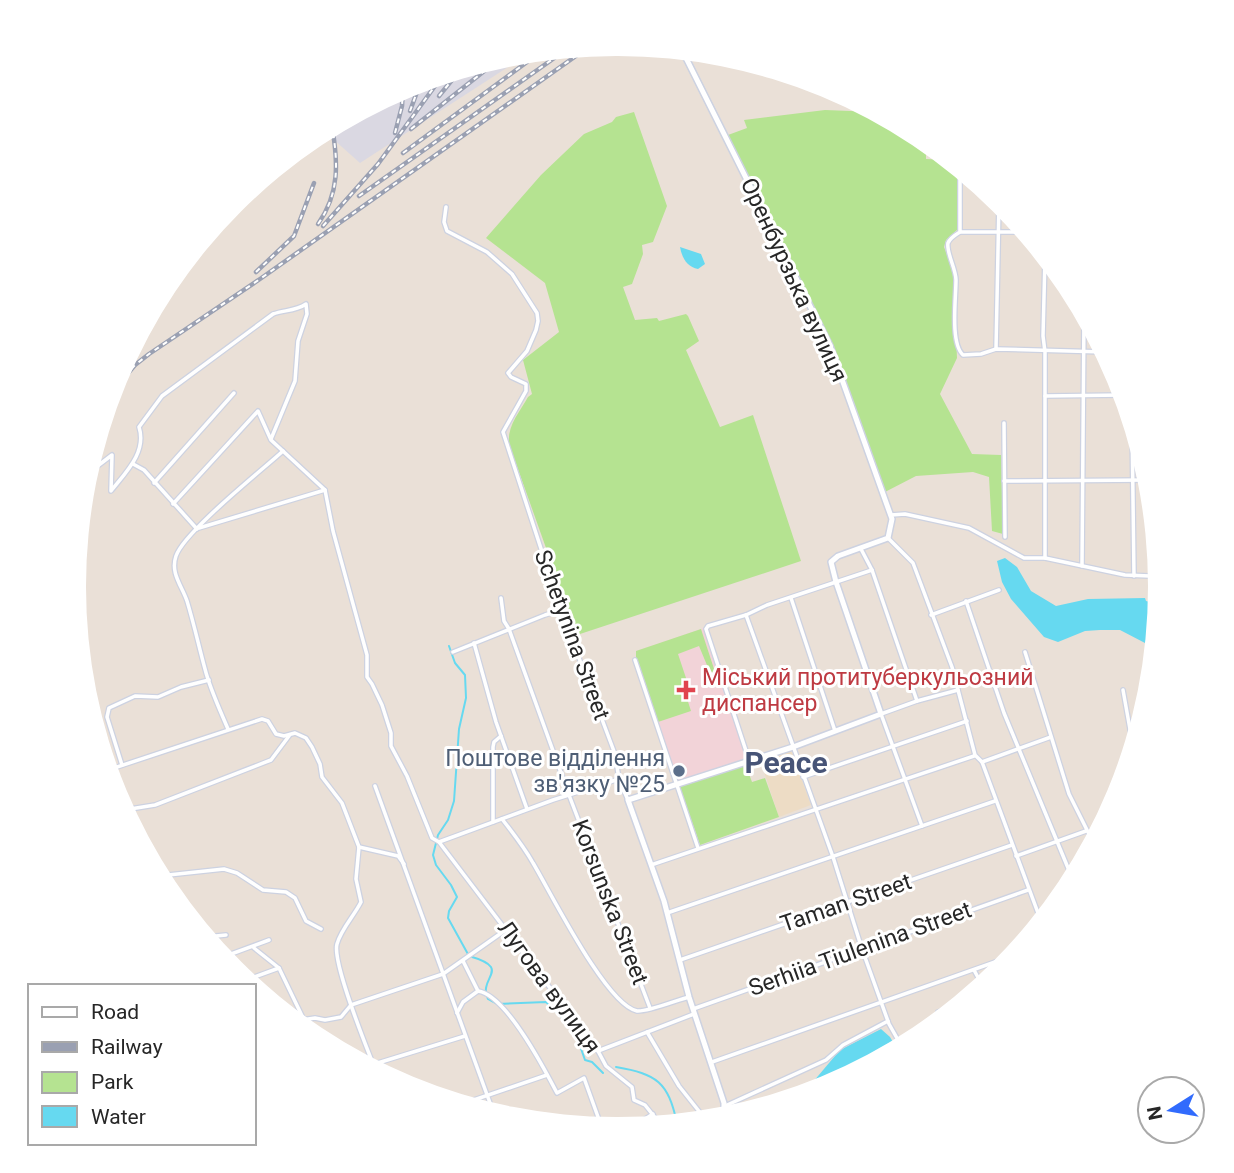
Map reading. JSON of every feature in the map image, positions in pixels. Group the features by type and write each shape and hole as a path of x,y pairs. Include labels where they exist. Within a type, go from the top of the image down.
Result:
{"street":[{"name":"Оренбурзька вулиця","path":"688,61 830,346 891,515"},
{"path":"960,182 960,232"},
{"name":"Schetynina Street","path":"446,207 444,222 447,231 487,252 512,274 537,313 538,321 527,351 508,373 526,384 526,391 503,432 561,610 615,754 619,779 652,865 693,1012 724,1106"},
{"path":"996,349 1000,219"},
{"path":"1011,232 960,232 950,239 947,247 956,274 957,346 963,355 981,354 996,349 1093,352"},
{"path":"1045,273 1045,558"},
{"path":"102,462 112,455 111,491 133,464 143,440 139,427 162,396 272,314 298,309 306,304 307,314 298,341 295,381 271,440"},
{"path":"1082,566 1084,336"},
{"path":"154,483 234,393"},
{"path":"1045,396 1112,396"},
{"path":"173,504 258,411 271,440 325,489 333,531 367,655 367,677 382,705 391,733 391,746 407,776 432,838 439,842 569,794 619,779"},
{"path":"1004,423 1004,537"},
{"path":"228,730 209,680 182,588 177,582 176,554 197,529 284,451"},
{"path":"1132,462 1134,576"},
{"path":"133,464 144,470 197,529"},
{"path":"1004,481 1136,481"},
{"path":"197,529 325,489"},
{"path":"888,538 892,524 891,515 905,514 969,528 1024,558 1045,558 1114,574 1147,576"},
{"path":"888,538 833,559 831,566 892,747 922,826"},
{"path":"888,538 911,559 952,667 975,755 982,762 1037,911"},
{"path":"861,549 872,570 917,701"},
{"path":"749,760 706,629 710,624 747,615 872,570"},
{"path":"931,615 999,590"},
{"name":"Korsunska Street","path":"501,598 504,621 650,1008"},
{"path":"791,598 835,731"},
{"path":"966,601 1004,713 1067,867"},
{"path":"453,652 561,610"},
{"path":"747,615 833,857 862,949 888,1021 897,1037"},
{"path":"474,643 501,736 527,809"},
{"path":"1016,856 1086,831 1069,794 1025,652"},
{"path":"635,660 698,848"},
{"path":"122,765 107,717 110,708 135,696 158,697 181,687 209,680"},
{"path":"628,800 793,747 917,701 958,690"},
{"path":"1123,690 1129,724"},
{"path":"118,766 262,719 268,721 276,734 284,736 295,733 306,738 320,764 322,777 342,803 359,847 356,879 361,901 336,949 366,1054"},
{"path":"803,777 967,722"},
{"path":"135,808 155,805 271,760 290,734"},
{"path":"494,822 492,747 501,736"},
{"path":"982,762 1051,737"},
{"path":"652,865 975,755"},
{"path":"375,786 489,1101"},
{"path":"667,913 995,801"},
{"path":"502,819 531,860 563,920 599,975 632,1008 641,1011 689,997"},
{"name":"Лугова вулиця","path":"439,842 507,929 607,1066 632,1087 634,1100 645,1105 653,1114"},
{"name":"Taman Street","path":"680,960 1012,845"},
{"path":"359,847 398,856 404,864"},
{"path":"172,875 224,869 237,873 263,890 286,892 295,898 306,921 321,929"},
{"name":"Serhiia Tiulenina Street","path":"598,1051 693,1012 1028,890"},
{"path":"311,1019 341,1017 351,1005 443,974 507,929"},
{"path":"218,936 226,935"},
{"path":"234,953 269,940"},
{"path":"254,947 279,968 300,1011"},
{"path":"463,961 482,991 503,1007 557,1093 584,1078 598,1116"},
{"path":"710,1062 990,964"},
{"path":"257,976 279,968"},
{"path":"974,970 977,976"},
{"path":"457,1013 463,1002 482,991"},
{"path":"738,1103 826,1060 843,1045 888,1021"},
{"path":"647,1032 665,1065 698,1110"},
{"path":"381,1062 466,1036"},
{"path":"479,1099 547,1074"}],"shaded area":[{"path":"507,68 360,163 333,139 414,96 446,84"},
{"name":"Міський протитуберкульозний диспансер","path":"704,628 746,758 677,782 636,651"},
{"path":"791,750 811,805 779,817 760,760"}],"green space":[{"path":"825,110 852,111 912,145 926,156 926,159 931,159 958,181 958,229 946,240 944,247 953,270 957,358 940,394 972,454 1001,455 1003,534 992,531 989,477 973,472 916,476 885,492 832,345 728,135 747,128 744,120"},
{"path":"634,112 667,206 653,242 642,245 643,254 632,284 623,287 635,320 657,318 659,321 686,314 688,316 699,341 686,350 720,427 753,415 801,561 577,635 509,444 514,420 532,394 523,360 559,332 545,283 486,238 541,175 584,134 612,122 616,117"},
{"path":"701,629 716,675 709,670 699,646 678,654 687,681 682,683 691,711 658,722 636,651"},
{"path":"745,763 752,782 765,778 779,817 700,845 679,785"}],"water":[{"path":"680,247 701,254 705,264 698,269 688,264"},
{"path":"1005,558 1017,567 1031,591 1056,606 1088,599 1145,598 1147,601 1144,643 1120,630 1085,631 1058,642 1044,637 1011,599 1002,582 997,561"},
{"path":"881,1029 892,1040 816,1079 840,1050"}],"waterway":[{"path":"449,646 455,663 465,675 466,698 459,729 454,801 448,820 438,835 433,855 436,865 457,897 448,918 469,956 489,965 492,970 486,991 488,999 497,1004 546,1002 569,1024 585,1060 592,1062 603,1073"},
{"path":"616,1067 642,1073 658,1082 665,1089 674,1113"}],"railway":[{"path":"135,365 573,58"},
{"path":"359,196 550,61"},
{"path":"403,153 523,65"},
{"path":"411,129 481,74"},
{"path":"439,96 450,83"},
{"path":"323,226 378,164 433,89"},
{"path":"410,111 416,95"},
{"path":"395,133 402,102"},
{"path":"318,224 334,189 336,165 333,138"},
{"path":"256,272 294,236 314,183"}],"place":[{"name":"Міський протитуберкульозний диспансер","path":"686,690"},
{"name":"Поштове відділення зв'язку №25","path":"679,771"}],"district":[{"name":"Peace","path":"786,762"}]}
